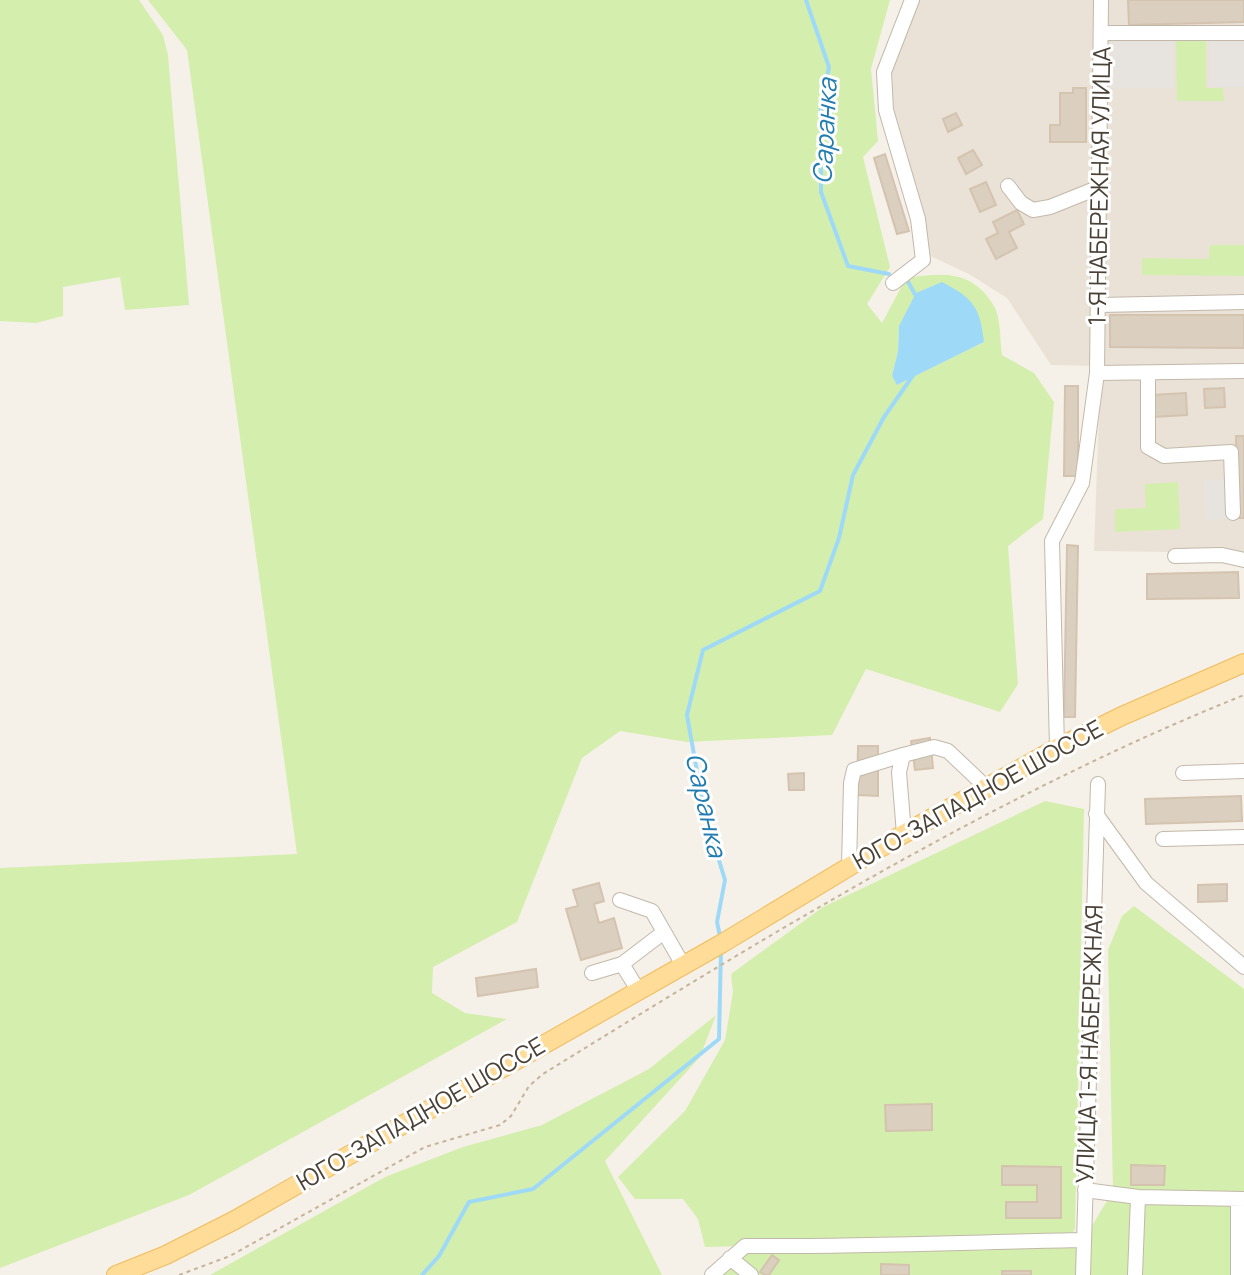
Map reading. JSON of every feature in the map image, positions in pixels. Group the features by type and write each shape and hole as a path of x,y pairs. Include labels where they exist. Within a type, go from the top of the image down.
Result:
{"main road":[{"name":"ЮГО-ЗАПАДНОЕ ШОССЕ","path":"116,1275 166,1255 235,1220 721,944 904,834 1057,748 1136,709 1244,663"}],"street":[{"path":"893,283 923,260 918,219 886,110 884,72 912,0"},
{"name":"1-Я НАБЕРЕЖНАЯ УЛИЦА","path":"1057,748 1052,541 1082,483 1097,373 1101,0"},
{"path":"1101,33 1244,33"},
{"path":"1008,186 1021,203 1033,210 1050,207 1100,187"},
{"path":"1099,305 1244,302"},
{"path":"1097,373 1244,371"},
{"path":"1148,374 1148,447 1164,456 1231,452 1233,513"},
{"path":"1175,556 1222,555 1244,560"},
{"path":"849,867 854,770 934,747 948,751 987,788"},
{"path":"903,755 899,772 904,834"},
{"path":"1183,773 1244,771"},
{"name":"УЛИЦА 1-Я НАБЕРЕЖНАЯ","path":"1083,1275 1098,784"},
{"path":"1096,814 1146,883 1244,967"},
{"path":"1163,839 1244,837"},
{"path":"620,900 652,911 683,965"},
{"path":"592,973 622,964 664,932"},
{"path":"622,964 638,990"},
{"path":"1085,1190 1138,1197 1241,1199 1238,1275"},
{"path":"1135,1275 1138,1197"},
{"path":"712,1275 745,1246 859,1247 902,1243 1084,1240"},
{"path":"730,1258 751,1275"}],"path":[{"path":"179,1275 230,1256 425,1147 500,1125 511,1116 529,1086 543,1074 830,900 1055,780 1166,726 1244,695"}],"shaded area":[{"path":"917,0 1094,0 1096,366 1051,365 1007,298 969,274 928,255 926,222 892,104 892,69"},
{"path":"1104,0 1244,0 1244,553 1094,551 1101,357"},
{"path":"1209,38 1244,38 1244,87 1209,87"},
{"path":"1111,39 1173,39 1174,88 1111,89"},
{"path":"1228,479 1229,519 1206,520 1204,480"}],"green space":[{"path":"0,0 139,0 163,35 168,55 189,305 125,310 120,277 63,287 63,316 36,323 0,321"},
{"path":"148,0 890,0 871,69 878,141 863,157 890,267 867,304 882,323 906,278 955,276 976,285 996,311 1002,355 1034,373 1054,402 1043,519 1008,546 1018,684 1000,712 866,669 832,735 687,742 620,731 582,758 517,922 433,967 432,993 465,1013 507,1019 189,1195 0,1268 0,868 297,854 187,50","holes":["899,326 984,342 897,385 892,376 898,351"]},
{"path":"1206,39 1206,88 1223,88 1224,101 1177,101 1176,40"},
{"path":"1210,245 1244,245 1244,276 1142,275 1142,258 1209,259"},
{"path":"1178,482 1180,529 1115,532 1115,509 1146,508 1145,484"},
{"path":"1045,801 1084,809 1075,1229 1071,1235 1084,1239 1113,1191 1108,950 1122,916 1134,906 1244,989 1244,1275 712,1275 744,1246 705,1247 698,1219 683,1199 635,1199 618,1177 685,1111 725,1040 733,992 731,974 823,907"},
{"path":"716,1015 700,1057 605,1161 662,1275 210,1275 385,1177 463,1147 542,1125 649,1069"}],"water":[{"path":"942,282 961,293 973,305 980,320 984,342 897,385 892,376 898,351 899,326 916,293"}],"building":[{"path":"1128,0 1244,0 1244,22 1129,25"},
{"path":"1073,88 1086,88 1086,142 1050,142 1050,125 1060,125 1060,93 1073,93"},
{"path":"956,113 962,125 948,132 943,119"},
{"path":"973,150 982,165 966,174 958,158"},
{"path":"885,154 909,231 897,234 874,158"},
{"path":"986,182 996,205 980,212 970,189"},
{"path":"1017,210 1024,224 1009,232 1017,248 996,259 986,239 998,233 993,222"},
{"path":"1110,315 1244,315 1244,348 1110,347"},
{"path":"1065,386 1078,386 1078,476 1064,476"},
{"path":"1224,388 1225,407 1205,408 1204,389"},
{"path":"1186,393 1187,415 1153,417 1152,395"},
{"path":"1236,436 1244,436 1244,518 1237,518"},
{"path":"1067,545 1078,546 1075,717 1064,717"},
{"path":"1238,572 1239,598 1147,599 1147,574"},
{"path":"930,738 933,768 915,770 911,741"},
{"path":"858,746 878,746 878,796 857,795"},
{"path":"804,773 804,790 789,790 788,774"},
{"path":"1241,796 1242,821 1146,824 1145,799"},
{"path":"599,883 604,901 594,904 599,923 614,918 622,948 581,960 566,909 578,906 573,890"},
{"path":"1227,884 1227,901 1198,902 1198,885"},
{"path":"536,969 538,987 478,996 476,978"},
{"path":"932,1104 932,1130 886,1131 885,1105"},
{"path":"1131,1165 1165,1166 1164,1185 1131,1185"},
{"path":"1002,1166 1061,1167 1061,1218 1006,1218 1006,1202 1037,1202 1037,1185 1002,1185"},
{"path":"772,1255 779,1260 769,1275 765,1275 760,1272"},
{"path":"881,1264 909,1265 909,1275 881,1275"},
{"path":"1002,1271 1031,1271 1031,1275 1002,1275"}],"waterway":[{"name":"Саранка","path":"806,0 829,67 821,106 821,192 848,266 889,274"},
{"name":"Саранка","path":"906,278 917,298"},
{"name":"Саранка","path":"720,936 717,922 725,880 704,811 687,715 703,650 820,591 839,538 853,475 884,417 914,374"},
{"name":"Саранка","path":"422,1275 439,1256 469,1202 533,1189 719,1039 721,949"}]}
